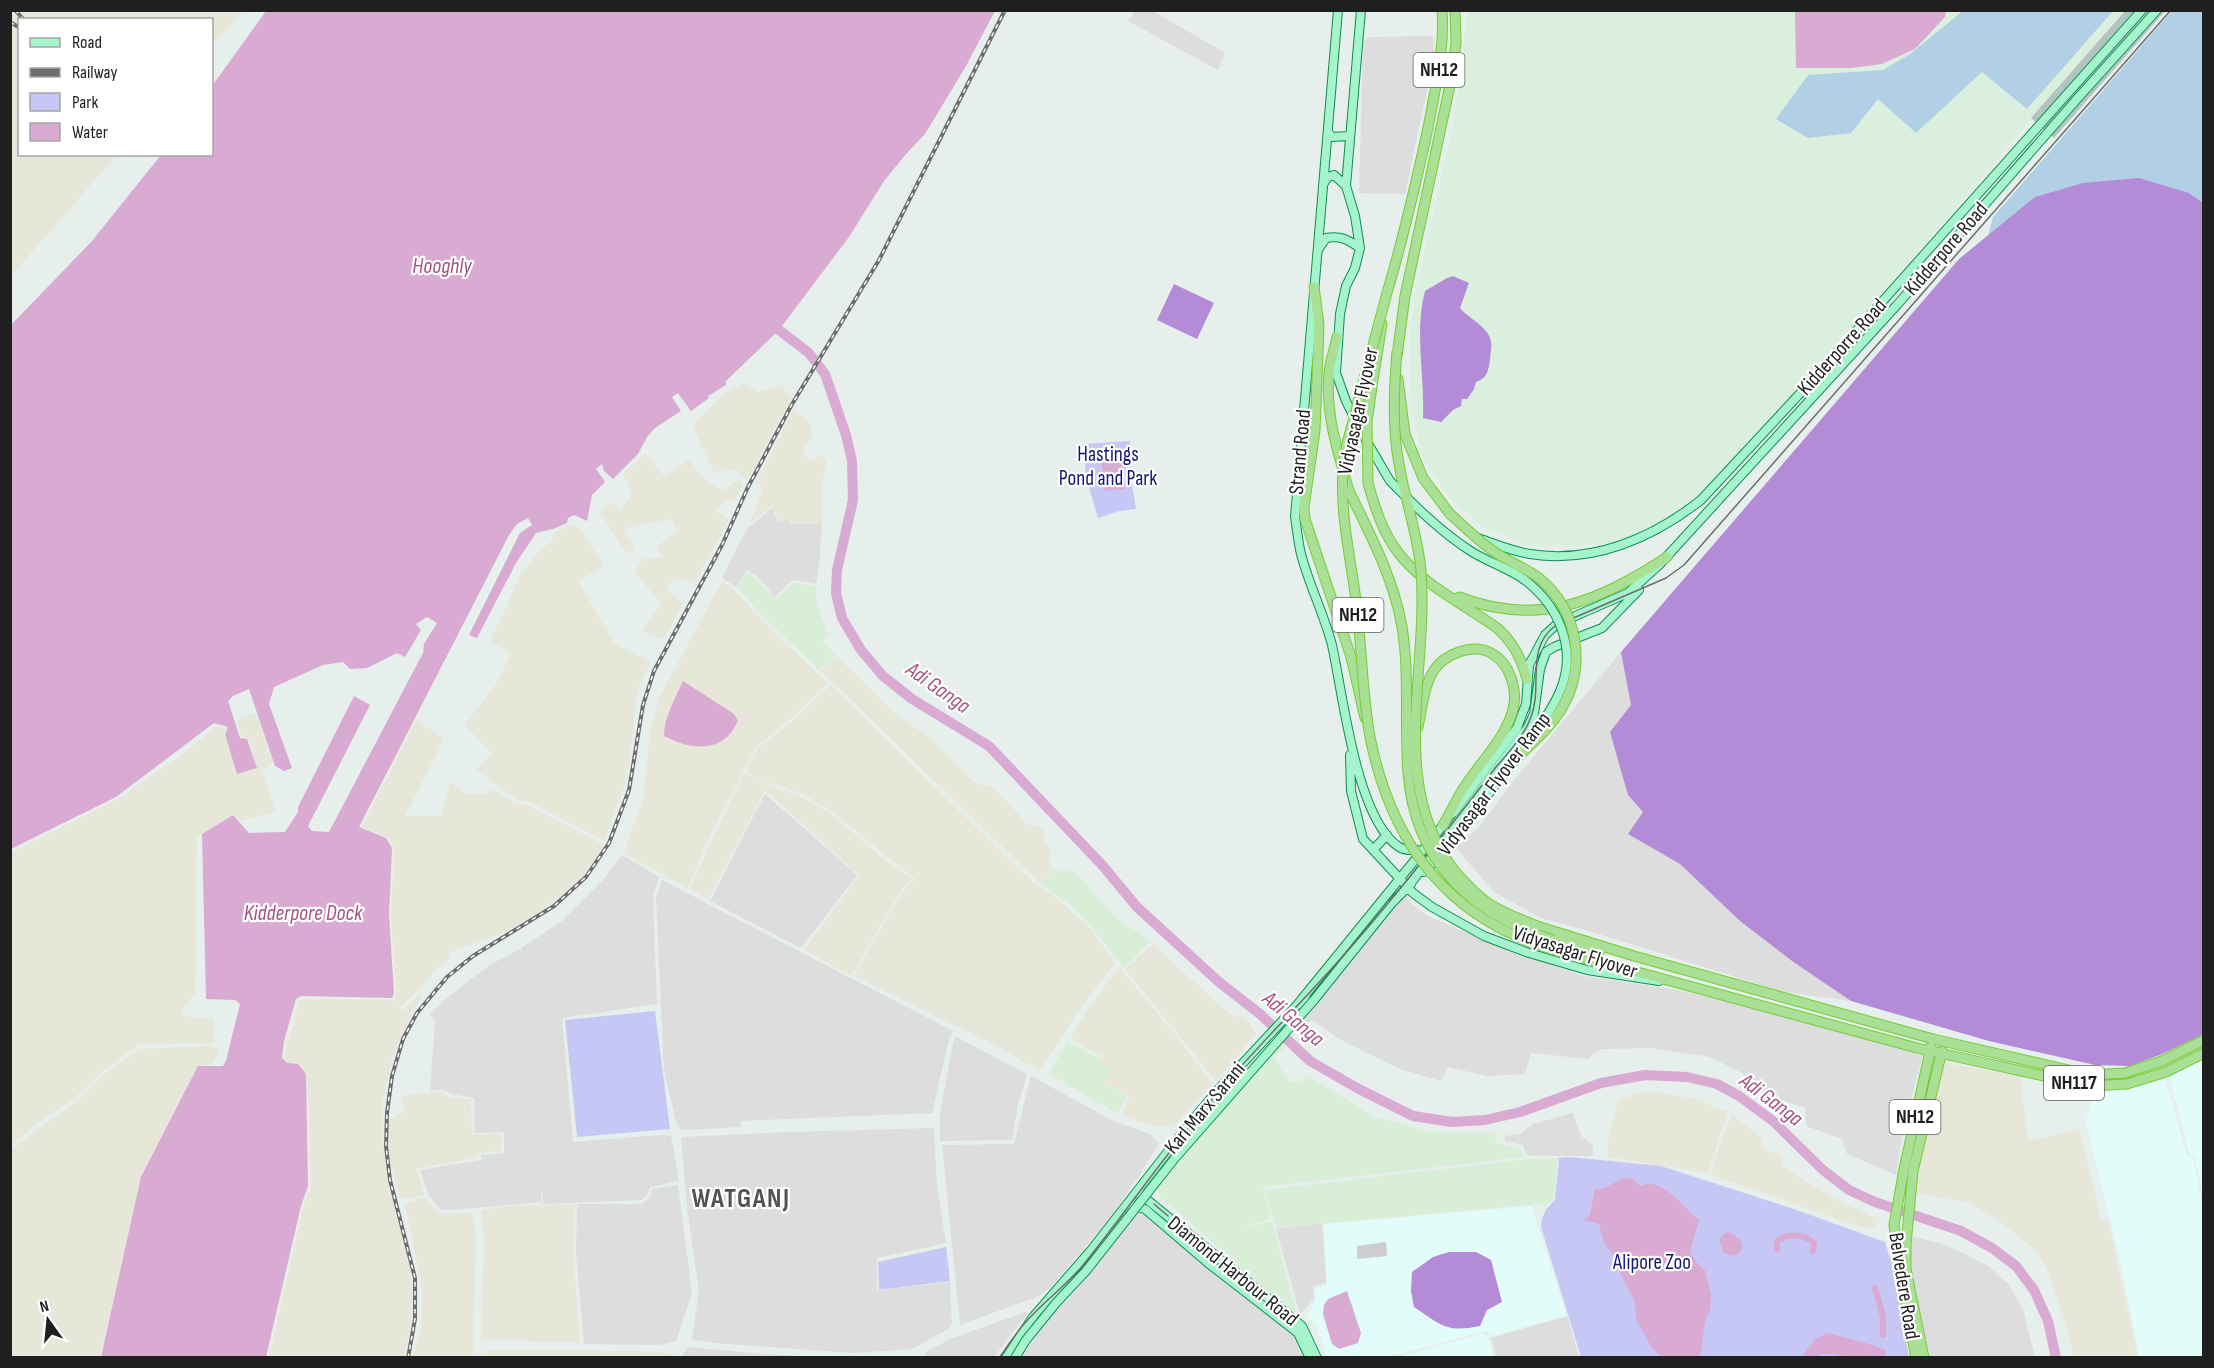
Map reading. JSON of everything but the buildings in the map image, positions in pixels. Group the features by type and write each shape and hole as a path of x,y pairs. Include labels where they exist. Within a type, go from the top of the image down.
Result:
{"highway":[{"name":"Vidyasagar Flyover","path":"1442,10 1441,56 1428,128 1409,214 1374,336 1345,453 1342,485 1343,514 1357,607 1370,734 1382,781 1410,847 1423,865 1452,897 1491,923 1527,941 1561,952 1693,987"},
{"name":"Vidyasagar Flyover","path":"1455,10 1456,43 1452,76 1406,296 1396,351 1393,395 1399,465 1418,546 1422,599 1416,735 1417,783 1433,837 1446,861 1469,888 1504,912 1537,926 1634,956 1933,1039"},
{"path":"1314,287 1319,325 1316,420 1304,507 1305,519 1351,657 1370,734"},
{"path":"1387,296 1367,422 1368,483 1374,507 1384,531 1399,555 1416,572 1497,628 1515,648 1527,679"},
{"path":"1337,337 1329,372 1329,401 1334,439 1349,491 1383,563 1398,605 1405,650 1408,774 1415,815 1424,839 1451,881 1499,918 1528,932 1553,940 1582,948 1634,956"},
{"path":"1396,351 1405,434 1423,478 1450,514 1474,536 1498,555 1539,579 1565,608 1577,655 1574,676 1562,708 1552,722 1516,759"},
{"path":"1440,589 1486,606 1532,611 1553,609 1615,588 1667,557"},
{"path":"1416,735 1433,671 1443,660 1456,653 1473,649 1491,653 1504,665 1513,680 1515,697 1512,712 1506,726 1463,790 1443,825"},
{"name":"NH12","path":"1693,987 1941,1054"},
{"name":"NH12","path":"1933,1039 1945,1041"},
{"name":"Belvedere Road","path":"1916,1358 1899,1271 1894,1225 1933,1039"},
{"path":"1945,1041 2090,1075 2125,1073 2162,1061 2204,1040"},
{"name":"Belvedere Road","path":"1924,1358 1906,1269 1906,1244 1909,1231 1912,1171 1945,1041"},
{"name":"NH117","path":"1941,1054 2089,1086 2127,1084 2166,1072 2204,1053"}],"main road":[{"name":"Strand Road","path":"1338,10 1295,517 1300,552 1331,644 1350,745 1368,801 1382,828 1398,847 1406,850 1425,849"},
{"path":"1337,337 1346,286 1355,268 1360,248 1355,216 1346,186 1361,10"},
{"name":"Kidderporre Road","path":"1474,536 1513,550 1550,556 1570,556 1614,548 1644,537 1683,514 1701,500 1807,386 2142,10"},
{"name":"Kidderpore Road","path":"1543,658 1554,647 1602,628 1897,304 2157,10"},
{"path":"1328,132 1332,137 1349,136"},
{"path":"1324,183 1328,177 1334,175 1346,186"},
{"path":"1317,251 1326,238 1337,236 1347,239 1360,248"},
{"name":"Vidyasagar Flyover Ramp","path":"1337,337 1336,373 1346,401 1390,481 1427,518 1449,536 1471,551 1525,580 1545,598 1557,615 1567,651 1563,685 1553,705 1516,759 1438,858 1408,887"},
{"name":"Kidderpore Road","path":"1413,865 1517,728 1526,704 1529,665 1545,635 1557,624 1628,593 1659,566"},
{"path":"1015,1358 1056,1302 1086,1271 1175,1158 1314,1000 1391,904 1408,887 1528,727 1534,714 1543,658 1534,654"},
{"path":"1350,745 1351,791 1363,840 1408,887 1432,907 1484,936 1529,953 1587,970 1693,987"},
{"path":"1373,850 1388,835"},
{"name":"Karl Marx Sarani","path":"1006,1358 1033,1317 1065,1283 1205,1106 1297,1005 1413,865"},
{"path":"1297,1005 1314,1000"},
{"name":"Diamond Harbour Road","path":"1138,1192 1302,1326 1317,1358"},
{"name":"Diamond Harbour Road","path":"1126,1206 1140,1206 1145,1209 1208,1263 1298,1333 1310,1358"}],"shaded area":[{"path":"11,10 243,11 213,45 213,18 18,18 18,156 116,156 11,276"},
{"path":"1135,11 1153,11 1225,53 1218,70 1128,21"},
{"path":"1468,11 2125,11 1746,451 1677,513 1625,541 1594,545 1530,547 1483,527 1448,497 1423,458 1412,415 1409,348 1415,293 1452,131"},
{"path":"1963,11 2113,11 2027,109 1982,72 1916,133 1878,99 1851,133 1808,138 1776,119 1808,75 1883,70 1910,54"},
{"path":"2125,11 2165,11 2054,138 2031,118"},
{"path":"2172,11 2203,11 2203,203 2189,193 1988,236 1993,217"},
{"path":"1433,36 1435,53 1405,194 1359,193 1363,42 1368,37"},
{"path":"2139,178 2189,193 2203,203 2204,1034 2160,1055 2129,1066 2095,1065 1989,1041 1851,1001 1792,961 1740,921 1680,864 1628,834 1643,812 1628,795 1610,732 1631,705 1621,652 1959,259 2035,197 2083,183"},
{"path":"1453,276 1469,283 1460,308 1487,332 1491,349 1489,368 1485,376 1476,382 1467,399 1462,399 1461,406 1453,410 1441,422 1423,418 1420,323 1425,291"},
{"path":"1174,284 1214,303 1197,339 1157,320"},
{"path":"743,384 759,392 780,385 792,397 747,481 735,469 714,473 693,426 722,395"},
{"path":"794,409 810,422 812,438 802,450 809,461 823,455 827,463 823,479 822,524 790,524 789,519 780,522 772,506 749,524 762,490 760,484 756,482"},
{"path":"646,454 665,477 689,459 704,479 723,491 738,480 743,484 735,500 725,501 716,511 729,520 694,584 675,577 666,589 683,604 664,639 642,631 661,603 634,572 643,559 662,557 657,546 678,531 672,519 636,525 623,530 635,549 626,554 600,512 612,502 620,512 632,494 623,473"},
{"path":"772,508 778,522 789,519 790,524 822,524 816,584 793,580 775,597 756,575 747,570 736,587 722,578 746,530"},
{"path":"568,525 579,527 604,566 578,581 615,644 651,662 638,688 629,765 623,790 604,840 530,802 518,800 476,770 492,753 465,725 496,684 511,653 490,642 520,576 537,553 553,540 553,533"},
{"path":"747,572 776,600 793,583 815,586 817,607 829,635 822,642 836,655 819,670 737,588"},
{"path":"722,581 732,588 828,683 756,747 708,839 688,888 624,853 644,795 650,731 659,698"},
{"path":"1621,652 1631,705 1643,812 1628,834 1680,864 1740,921 1792,961 1851,1001 1784,992 1541,918 1494,892 1456,848 1477,829 1519,774"},
{"path":"836,656 899,717 926,735 974,782 994,788 1028,825 1042,827 1045,834 1043,840 1051,850 1048,863 1053,868 1041,884 821,671"},
{"path":"831,685 1006,857 1035,884 1053,895 1087,925 1115,963 1082,1006 1040,1071 997,1046 854,976 901,894 915,879 831,811 803,794 757,778 746,771 758,748 789,724"},
{"path":"256,713 273,763 262,770 276,812 240,821 233,814 197,837 195,994 185,1005 182,1016 214,1019 213,1043 140,1044 106,1068 72,1100 39,1122 11,1145 11,853 118,799 192,747 215,726 227,729 224,735 237,774 257,768 249,739 242,737 237,720"},
{"path":"416,720 444,739 405,816 442,816 450,781 464,793 485,794 493,790 517,804 525,804 604,845 584,876 571,888 535,915 508,931 451,952 446,964 437,968 420,989 400,1007 394,999 396,991 391,916 394,849 388,838 362,827"},
{"path":"744,773 770,784 708,900 690,889"},
{"path":"771,786 801,797 830,813 881,857 912,879 900,891 851,976 804,950 859,875 766,791"},
{"path":"765,794 857,875 801,948 710,901"},
{"path":"622,855 659,877 653,896 657,1004 562,1018 573,1142 671,1136 679,1181 650,1187 647,1196 641,1200 543,1204 542,1188 541,1202 440,1209 428,1194 420,1170 481,1160 481,1155 504,1153 504,1132 475,1133 474,1098 451,1094 444,1090 430,1090 435,1021 430,1014 450,995 490,965 520,949 521,954 521,948 562,921 602,881"},
{"path":"1054,869 1063,872 1073,870 1116,918 1151,941 1124,968 1089,923 1074,908 1042,884"},
{"path":"662,880 953,1031 949,1039 932,1113 740,1121 741,1127 682,1130 677,1125 665,1076 663,1055 656,897"},
{"path":"1404,891 1412,904 1426,915 1579,975 1677,990 1752,1007 1923,1055 1904,1125 1896,1175 1847,1154 1842,1139 1806,1126 1805,1108 1762,1093 1742,1073 1710,1057 1652,1048 1602,1049 1589,1059 1531,1053 1525,1074 1487,1076 1448,1067 1441,1081 1400,1069 1341,1040 1312,1020 1296,1030 1288,1019"},
{"path":"1153,944 1227,1012 1247,1020 1256,1034 1216,1081 1125,969"},
{"path":"1119,967 1213,1085 1174,1125 1163,1127 1147,1124 1122,1115 1130,1096 1103,1083 1111,1070 1099,1063 1101,1056 1070,1039 1087,1010"},
{"path":"420,994 423,996 411,1014 392,1058 383,1099 383,1142 387,1175 410,1262 411,1326 404,1357 269,1357 303,1208 311,1187 307,1075 298,1064 287,1063 284,1058 286,1042 290,1037 299,1000 393,1000 402,1011"},
{"path":"956,1037 1027,1074 1018,1104 1012,1140 940,1141 940,1113"},
{"path":"1274,1040 1285,1048 1275,1057 1288,1081 1300,1082 1308,1076 1375,1117 1431,1132 1495,1133 1496,1143 1520,1148 1524,1157 1263,1187 1270,1219 1235,1229 1272,1222 1296,1312 1289,1311 1161,1198 1152,1181"},
{"path":"1067,1042 1100,1059 1098,1062 1111,1070 1103,1084 1127,1095 1118,1114 1049,1074"},
{"path":"206,1046 220,1049 212,1065 198,1066 141,1178 100,1357 11,1357 11,1149 76,1102 106,1073 140,1049"},
{"path":"2203,1056 2203,1195 2195,1158 2189,1153 2169,1074"},
{"path":"1945,1063 2020,1076 2028,1141 2079,1127 2101,1220 2108,1220 2138,1357 2074,1357 2064,1318 2047,1270 2036,1250 1991,1215 1969,1203 1912,1192 1925,1131"},
{"path":"1031,1076 1113,1121 1148,1133 1159,1143 1109,1219 1051,1287 1039,1296 960,1325 942,1145 1014,1144"},
{"path":"2165,1079 2187,1155 2193,1158 2203,1205 2203,1357 2139,1357 2123,1274 2086,1121 2093,1095"},
{"path":"442,1092 449,1098 471,1099 472,1135 501,1134 501,1151 479,1153 478,1157 417,1169 425,1195 400,1199 387,1135 389,1120 404,1111 402,1097"},
{"path":"1658,1092 1694,1099 1728,1112 1708,1173 1607,1157 1609,1136 1618,1101 1637,1093"},
{"path":"1573,1113 1581,1136 1593,1145 1593,1156 1527,1156 1523,1145 1505,1141 1505,1136 1520,1134 1533,1124"},
{"path":"1732,1115 1760,1137 1765,1150 1780,1154 1783,1165 1802,1179 1835,1199 1877,1219 1874,1230 1711,1175 1721,1140"},
{"path":"934,1128 937,1187 946,1243 877,1258 877,1291 950,1282 952,1324 948,1329 912,1349 854,1353 714,1343 692,1339 699,1291 687,1208 681,1137"},
{"path":"1558,1158 1554,1199 1545,1206 1538,1204 1276,1228 1265,1190 1529,1159"},
{"path":"678,1185 692,1293 676,1341 659,1345 584,1344 576,1255 577,1204 641,1204 650,1197 652,1189"},
{"path":"425,1197 435,1211 445,1214 472,1212 476,1237 473,1357 413,1357 421,1327 423,1293 405,1204"},
{"path":"575,1204 573,1254 580,1343 481,1339 484,1241 481,1210 508,1206"},
{"path":"1531,1206 1567,1316 1491,1336 1486,1331 1387,1357 1327,1358 1317,1325 1306,1316 1316,1300 1315,1289 1327,1285 1324,1224"},
{"path":"1148,1211 1298,1333 1310,1358 1020,1358 1054,1313 1079,1288 1136,1214"},
{"path":"1322,1223 1326,1283 1313,1286 1314,1299 1300,1314 1276,1229"},
{"path":"1904,1235 1940,1243 1959,1251 1988,1266 2008,1284 2023,1309 2035,1357 1925,1357"},
{"path":"1386,1242 1387,1256 1357,1259 1357,1246"},
{"path":"1449,1252 1476,1252 1491,1260 1502,1302 1487,1310 1480,1326 1459,1329 1444,1326 1414,1307 1411,1291 1412,1272 1433,1257"},
{"path":"1026,1312 1027,1314 994,1357 925,1357 926,1352 950,1339"},
{"path":"1567,1316 1579,1357 1496,1357 1491,1338"},
{"path":"1483,1333 1489,1340 1493,1357 1400,1357"},
{"path":"688,1347 751,1353 819,1357 681,1357"},
{"path":"486,1350 635,1351 673,1354 672,1358 487,1358"}],"green space":[{"name":"Hastings Pond and Park","path":"1130,441 1131,479 1136,509 1119,511 1098,518 1086,477 1084,444"},
{"path":"655,1011 670,1129 577,1137 565,1020"},
{"name":"Alipore Zoo","path":"1559,1158 1661,1166 1794,1209 1885,1242 1891,1261 1909,1357 1581,1357 1541,1227 1545,1212 1555,1200"},
{"path":"946,1247 950,1281 879,1290 878,1262"}],"water":[{"path":"1795,10 1946,11 1945,17 1915,49 1882,64 1851,68 1796,68"},
{"name":"Hooghly","path":"266,11 995,11 966,66 925,134 884,181 849,237 779,330 726,381 726,385 708,396 709,398 691,411 678,393 672,397 681,411 655,428 638,454 613,479 604,471 602,464 596,469 605,482 592,495 587,521 574,515 568,518 567,523 536,533 516,563 477,638 469,635 520,533 532,525 528,518 517,524 509,535 359,827 386,838 392,848 389,914 394,993 392,998 301,996 296,999 284,1041 282,1058 287,1063 298,1064 306,1074 308,1186 301,1206 266,1357 101,1357 141,1177 198,1066 223,1066 226,1061 240,1004 235,1000 206,999 202,834 233,815 249,833 285,832 298,812 298,807 354,696 370,705 308,826 312,831 329,832 423,653 424,644 437,623 427,617 416,624 421,630 405,657 397,653 367,668 350,669 343,662 323,665 274,687 269,704 292,768 284,771 275,766 249,689 233,696 228,701 240,738 247,739 257,768 237,774 225,735 228,727 214,723 116,797 11,849 11,325 92,241 160,156 213,156 213,85"},
{"path":"1121,455 1125,489 1105,491 1101,458"},
{"path":"683,681 734,714 738,721 730,734 720,742 696,746 679,743 664,736 668,715"},
{"path":"1624,1178 1633,1179 1640,1186 1657,1185 1665,1189 1699,1220 1690,1252 1705,1270 1711,1295 1700,1357 1662,1357 1652,1348 1637,1321 1634,1300 1618,1269 1615,1257 1604,1243 1599,1224 1584,1220 1590,1215 1595,1189 1604,1188"},
{"path":"1730,1232 1740,1239 1742,1247 1739,1254 1731,1256 1723,1252 1719,1239"},
{"path":"1347,1291 1361,1333 1358,1343 1339,1349 1332,1344 1323,1314 1324,1305 1328,1299"},
{"path":"1827,1333 1886,1350 1885,1357 1852,1358 1821,1354 1819,1357 1801,1357 1816,1339"}],"waterway":[{"name":"Adi Ganga","path":"779,330 809,353 825,374 846,435 852,461 853,500 837,570 836,593 842,618 861,650 883,676 912,699 989,746 1103,866 1137,907 1219,982 1260,1014 1310,1061 1413,1116 1452,1122 1485,1120 1520,1112 1601,1083 1645,1075 1687,1077 1717,1084 1739,1096 1773,1121 1823,1170 1849,1190 1875,1202 1961,1231 1992,1248 2016,1266 2034,1290 2048,1321 2056,1358"},
{"path":"1777,1250 1777,1241 1781,1238 1796,1236 1814,1243 1813,1251"},
{"path":"1875,1288 1883,1317 1883,1335"}],"tram line":[{"path":"999,1358 1024,1324 1084,1264 1219,1091 1383,910 1516,744 1531,717 1536,693 1537,657 1546,635 1555,626 1666,578 1684,565 2171,10"},
{"path":"1154,1204 1168,1216"}],"railway":[{"path":"15,10 22,18"},
{"path":"408,1358 415,1319 415,1278 390,1180 386,1146 387,1113 392,1076 403,1039 417,1013 447,977 473,956 554,906 586,877 609,843 629,790 643,705 654,671 722,545 748,487 791,406 879,260 1005,10"},
{"path":"10,22 18,27"}],"district":[{"name":"WATGANJ","path":"741,1199"}],"water label":[{"name":"Kidderpore Dock","path":"303,913"}]}
